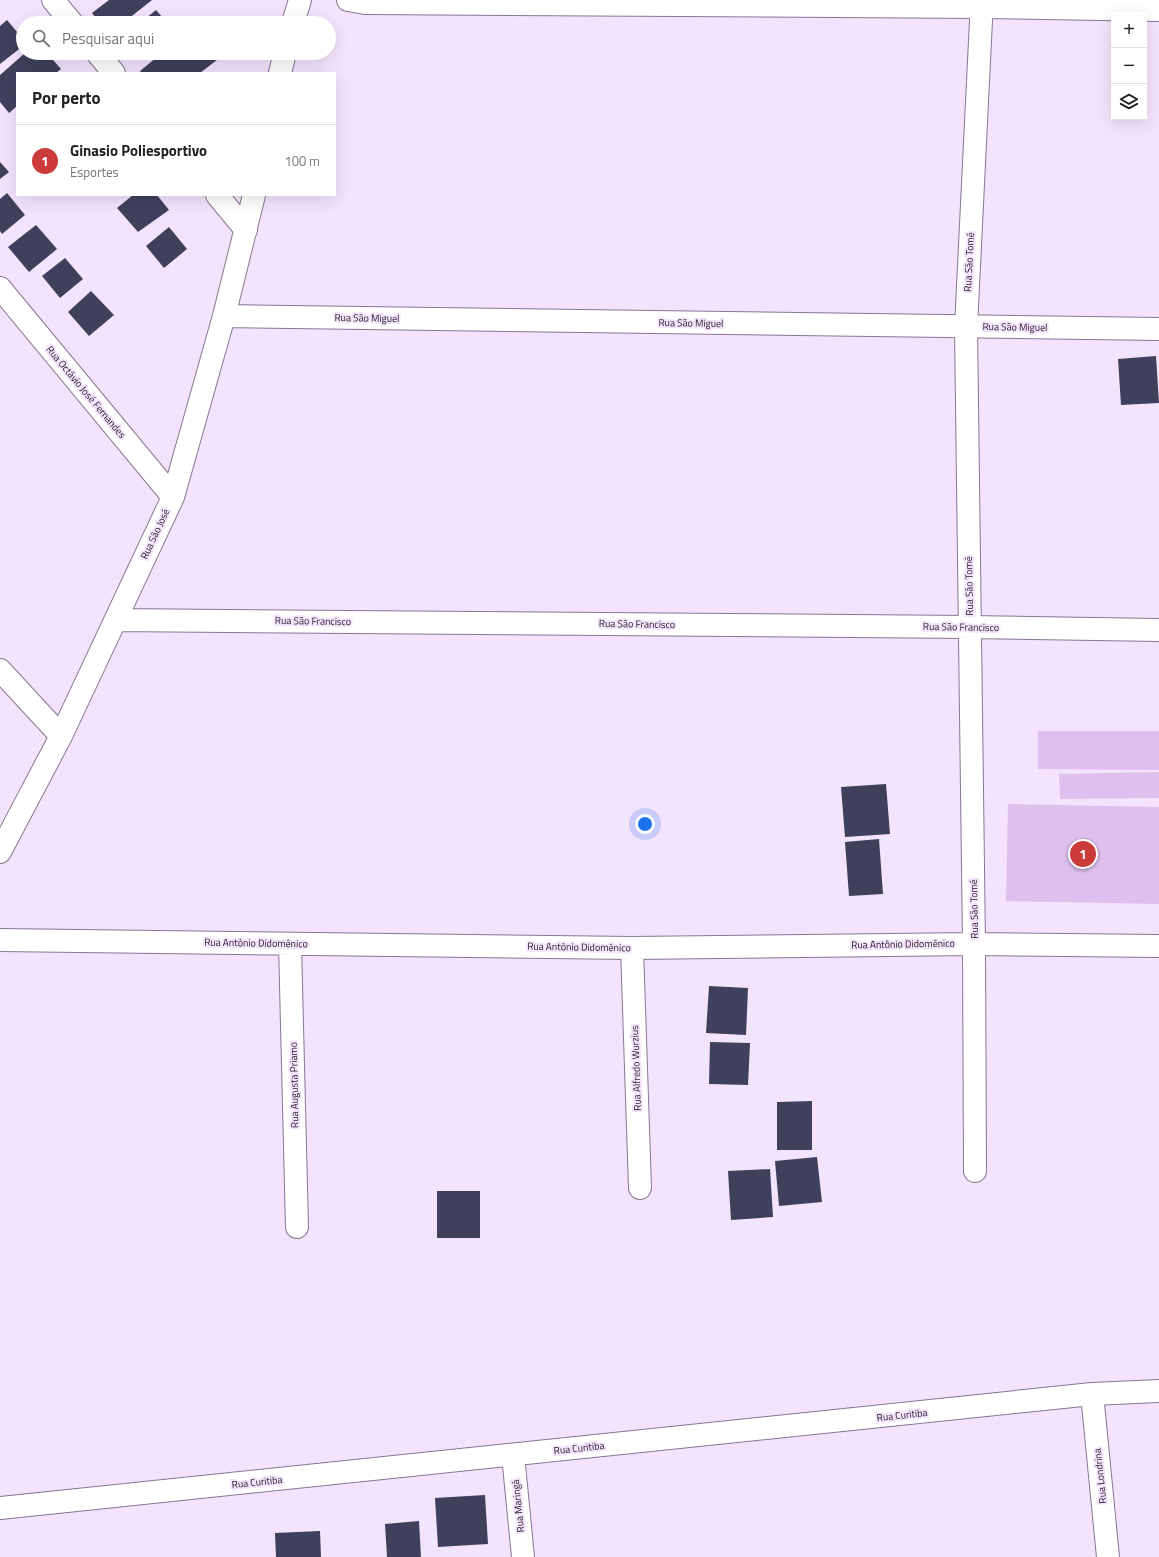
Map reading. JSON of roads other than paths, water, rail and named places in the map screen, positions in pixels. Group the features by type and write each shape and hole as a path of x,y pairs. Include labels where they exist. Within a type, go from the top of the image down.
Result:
{"street":[{"path":"53,0 66,16"},
{"path":"295,16 300,0"},
{"path":"348,0 365,3 982,4 1159,10"},
{"name":"Rua São Tomé","path":"975,1171 974,944 966,327 982,4"},
{"path":"103,60 113,72"},
{"path":"280,72 283,60"},
{"path":"218,196 246,230"},
{"name":"Rua São José","path":"0,852 61,736 173,497 224,316 254,196"},
{"name":"Rua Octávio José Fernandes","path":"0,288 173,497"},
{"name":"Rua São Miguel","path":"224,316 1159,329"},
{"name":"Rua São Francisco","path":"116,620 1159,630"},
{"path":"0,670 61,736"},
{"name":"Rua Antônio Didomênico","path":"0,940 632,948 974,944 1159,946"},
{"name":"Rua Augusta Priamo","path":"290,944 297,1227"},
{"name":"Rua Alfredo Wurzius","path":"632,948 640,1188"},
{"name":"Rua Curitiba","path":"0,1508 1092,1394 1159,1391"},
{"name":"Rua Londrina","path":"1092,1394 1108,1557"},
{"name":"Rua Maringá","path":"513,1455 523,1557"}],"place":[{"name":"Ginasio Poliesportivo","path":"1083,854"}]}
